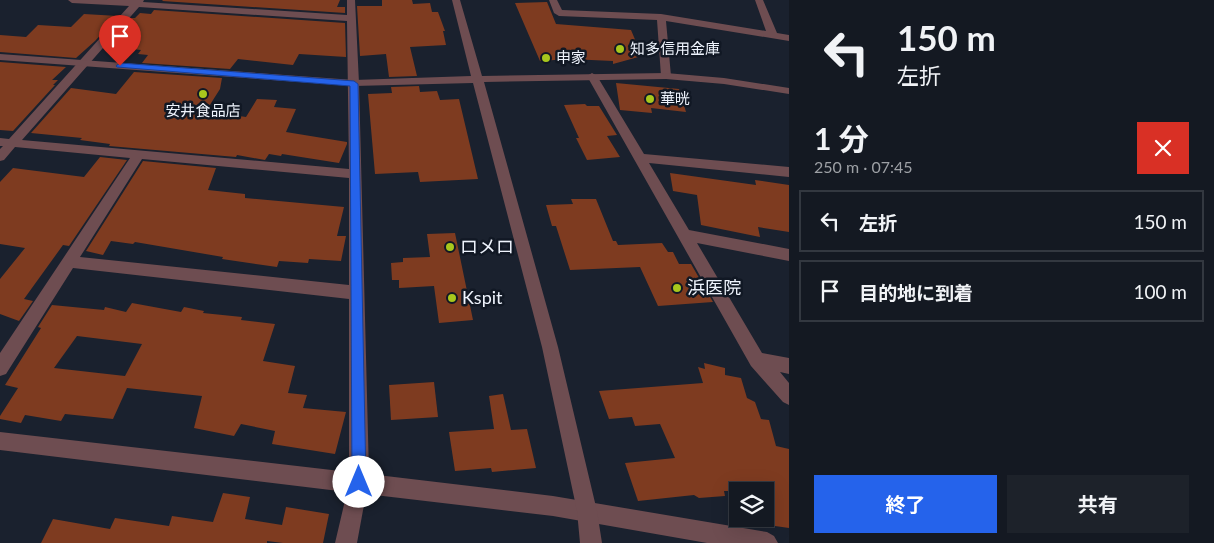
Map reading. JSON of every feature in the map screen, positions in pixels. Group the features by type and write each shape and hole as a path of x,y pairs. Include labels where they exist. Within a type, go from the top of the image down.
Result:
{"street":[{"path":"72,0 139,2 352,18"},
{"path":"346,543 359,482 356,174 350,0"},
{"path":"456,0 550,347 587,511 591,543"},
{"path":"553,0 559,13 661,17 789,38"},
{"path":"759,0 773,36"},
{"path":"0,157 6,142 84,63 139,2"},
{"path":"661,17 666,76"},
{"path":"0,57 354,84 592,76 666,76 724,81 789,92"},
{"path":"592,76 757,360 789,396"},
{"path":"6,142 356,174"},
{"path":"0,368 138,155"},
{"path":"639,158 789,172"},
{"path":"684,235 789,255"},
{"path":"70,262 358,294"},
{"path":"757,360 789,366"},
{"path":"0,441 359,482 587,511 768,543"}],"building":[{"path":"340,0 337,7 345,7 345,13 162,1"},
{"path":"382,0 412,0 413,4 430,3 432,12 438,12 445,31 443,31 446,45 410,47 417,76 389,77 386,54 360,56 357,6 382,6"},
{"path":"547,2 556,24 631,30 642,56 613,64 613,61 569,59 540,61 515,3"},
{"path":"154,10 345,23 346,57 299,54 293,65 238,59 230,69 142,63 148,55 138,54 141,50 132,49 136,44 111,42 132,18 135,18 140,13 151,14"},
{"path":"84,14 118,16 76,58 0,52 0,35 26,37 38,25 71,27"},
{"path":"0,62 66,67 52,80 58,80 53,85 55,85 13,131 0,130"},
{"path":"134,72 222,78 220,89 206,111 246,117 257,99 277,100 274,107 296,109 286,132 347,142 347,144 339,163 282,154 281,156 269,154 265,160 237,155 236,157 109,146 110,144 80,140 82,138 31,133 71,88 116,94"},
{"name":"華晄","path":"616,83 679,89 686,112 651,108 652,113 620,110"},
{"path":"419,86 420,92 437,91 440,100 459,99 478,179 420,182 418,172 375,174 368,94 392,93 391,87"},
{"path":"585,104 587,106 599,106 617,135 607,136 620,157 587,160 576,138 579,138 564,105"},
{"path":"100,157 127,160 69,246 63,245 24,299 33,301 19,321 0,314 0,279 25,248 0,244 0,182 13,168 84,177"},
{"path":"143,161 216,168 208,190 245,194 245,198 344,207 337,236 346,236 341,261 309,259 308,263 279,261 277,267 222,259 223,257 135,242 133,244 111,241 103,255 86,251"},
{"path":"670,173 756,185 755,180 789,185 789,232 758,227 760,237 701,225 697,195 673,191"},
{"path":"571,199 596,199 613,241 616,241 618,245 662,243 668,252 673,252 679,264 691,264 713,302 658,306 640,267 570,270 556,226 552,226 546,205 573,204"},
{"path":"455,233 473,320 439,323 434,286 399,288 399,280 392,280 391,263 403,262 403,258 430,257 427,234"},
{"path":"132,303 181,312 184,307 204,311 203,313 242,317 241,320 275,324 263,361 295,366 288,393 307,395 303,408 346,412 335,454 272,444 275,431 241,424 234,436 194,428 202,396 127,388 113,419 65,414 61,421 25,415 21,423 0,419 0,416 18,388 5,385 41,328 38,327 52,305 104,310 105,307 126,312","holes":["77,336 142,344 125,376 54,368"]},
{"path":"704,363 725,368 725,375 741,378 747,398 755,402 761,419 769,420 776,446 789,449 789,528 774,525 774,482 729,482 729,491 724,491 725,496 699,498 694,495 638,501 625,463 675,458 660,424 635,426 632,417 609,419 599,391 703,383 698,367 705,369"},
{"path":"434,382 438,417 391,420 389,385"},
{"path":"503,394 511,430 527,429 536,468 492,472 491,468 455,471 449,432 494,429 489,396"},
{"path":"223,493 250,497 245,519 282,525 286,507 329,514 323,543 267,541 267,543 41,543 53,519 110,529 115,518 169,526 172,516 213,522"}],"place":[{"name":"知多信用金庫","path":"620,49"},
{"name":"申家","path":"546,58"},
{"name":"安井食品店","path":"203,94"},
{"name":"華晄","path":"650,99"},
{"name":"ロメロ","path":"450,247"},
{"name":"浜医院","path":"677,288"},
{"name":"Kspit","path":"452,298"}],"route":[{"path":"120,66 354,84 359,482"}]}
